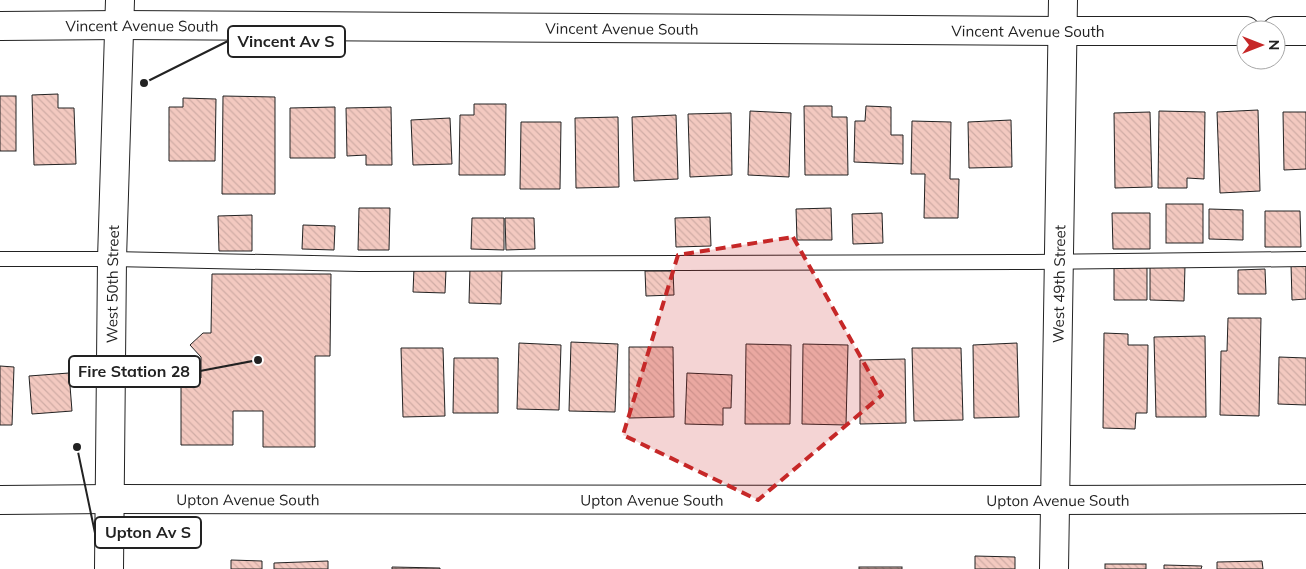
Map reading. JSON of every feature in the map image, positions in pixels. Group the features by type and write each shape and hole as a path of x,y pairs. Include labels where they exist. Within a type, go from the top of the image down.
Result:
{"street":[{"name":"West 49th Street","path":"1054,569 1063,0"},
{"name":"Vincent Avenue South","path":"0,26 120,12 1062,31 1236,31"},
{"name":"West 50th Street","path":"109,569 112,259 120,12"},
{"path":"1286,31 1306,31"},
{"name":"Upton Avenue South","path":"0,500 1306,499"}],"lane":[{"path":"0,260 112,259 360,264 1058,262 1306,259"}],"highlighted area":[{"path":"793,237 882,395 758,500 623,435 678,255"}],"building":[{"path":"58,94 58,108 74,108 76,164 34,165 32,95"},
{"path":"0,96 16,96 16,151 0,151"},
{"path":"223,96 275,97 275,194 222,194"},
{"path":"183,98 216,99 215,161 169,161 169,107 183,107"},
{"path":"474,104 506,104 505,175 459,175 460,115 474,115"},
{"path":"804,106 832,106 832,117 847,117 848,175 805,175"},
{"path":"866,106 891,107 891,135 903,135 903,164 854,162 855,121 865,121"},
{"path":"335,107 335,158 290,158 290,108"},
{"path":"391,107 392,165 366,165 366,155 347,156 346,108"},
{"path":"1258,110 1260,191 1220,193 1217,112"},
{"path":"750,111 791,113 789,177 748,175"},
{"path":"1159,111 1205,112 1204,179 1187,178 1187,188 1158,188"},
{"path":"1150,112 1152,187 1115,188 1114,113"},
{"path":"1283,112 1306,112 1306,169 1284,170"},
{"path":"731,113 732,175 690,177 688,114"},
{"path":"676,115 678,179 634,181 632,117"},
{"path":"618,117 619,187 576,188 575,118"},
{"path":"450,118 452,164 413,165 411,120"},
{"path":"1011,120 1012,167 969,168 968,122"},
{"path":"912,121 951,122 950,179 959,179 958,218 924,218 925,174 911,174"},
{"path":"521,122 561,122 560,189 520,189"},
{"path":"1166,204 1203,204 1203,243 1166,243"},
{"path":"359,208 390,208 389,250 358,250"},
{"path":"831,208 832,240 797,240 796,209"},
{"path":"1209,209 1243,210 1243,240 1209,239"},
{"path":"1265,211 1300,211 1301,247 1265,247"},
{"path":"882,213 883,243 853,244 852,214"},
{"path":"1112,213 1150,213 1150,249 1113,249"},
{"path":"252,215 252,251 219,251 218,216"},
{"path":"710,217 711,246 676,247 675,218"},
{"path":"472,218 504,218 504,250 471,249"},
{"path":"505,218 534,218 535,249 506,250"},
{"path":"303,225 335,226 334,250 302,249"},
{"path":"1291,264 1306,264 1306,299 1292,300"},
{"path":"1114,265 1147,266 1147,300 1114,300"},
{"path":"1150,265 1185,266 1184,301 1150,300"},
{"path":"470,267 502,268 501,304 469,303"},
{"path":"414,268 446,270 445,293 413,292"},
{"path":"1265,269 1266,294 1238,294 1238,270"},
{"path":"645,271 673,271 674,295 646,296"},
{"path":"212,274 331,274 330,356 315,356 315,447 263,447 263,411 233,411 233,445 181,445 181,378 201,378 201,357 190,345 203,333 211,333"},
{"path":"1228,318 1261,318 1259,416 1220,415 1221,351 1227,351"},
{"path":"1104,333 1128,334 1128,345 1148,345 1147,413 1136,413 1135,429 1103,428"},
{"path":"1205,336 1206,417 1156,417 1154,337"},
{"path":"571,342 618,344 615,412 569,411"},
{"path":"519,343 561,345 559,410 517,409"},
{"path":"1017,343 1019,417 974,418 973,345"},
{"path":"746,344 791,345 790,424 745,424"},
{"path":"803,344 848,345 846,425 802,424"},
{"path":"629,347 673,347 674,417 629,418"},
{"path":"401,348 443,348 445,416 403,417"},
{"path":"912,348 961,348 963,420 914,421"},
{"path":"1279,357 1306,358 1306,405 1278,404"},
{"path":"454,358 498,358 498,413 453,413"},
{"path":"905,359 906,423 860,424 860,360"},
{"path":"0,366 14,367 12,425 0,425"},
{"path":"69,373 72,411 32,414 29,376"},
{"path":"687,373 732,375 731,408 723,408 723,425 685,424"},
{"path":"975,556 1015,557 1015,569 975,569"},
{"path":"231,560 262,561 262,569 231,569"},
{"path":"328,561 328,569 274,569 274,563"},
{"path":"1262,561 1263,569 1217,569 1217,562"},
{"path":"1105,564 1146,564 1146,569 1105,569"},
{"path":"1164,565 1202,566 1201,569 1164,569"},
{"path":"392,567 440,568 440,569 392,569"},
{"path":"859,567 902,567 902,569 859,569"}],"place":[{"name":"Vincent Av S","path":"144,83"},
{"name":"Fire Station 28","path":"258,360"},
{"name":"Upton Av S","path":"77,447"}]}
